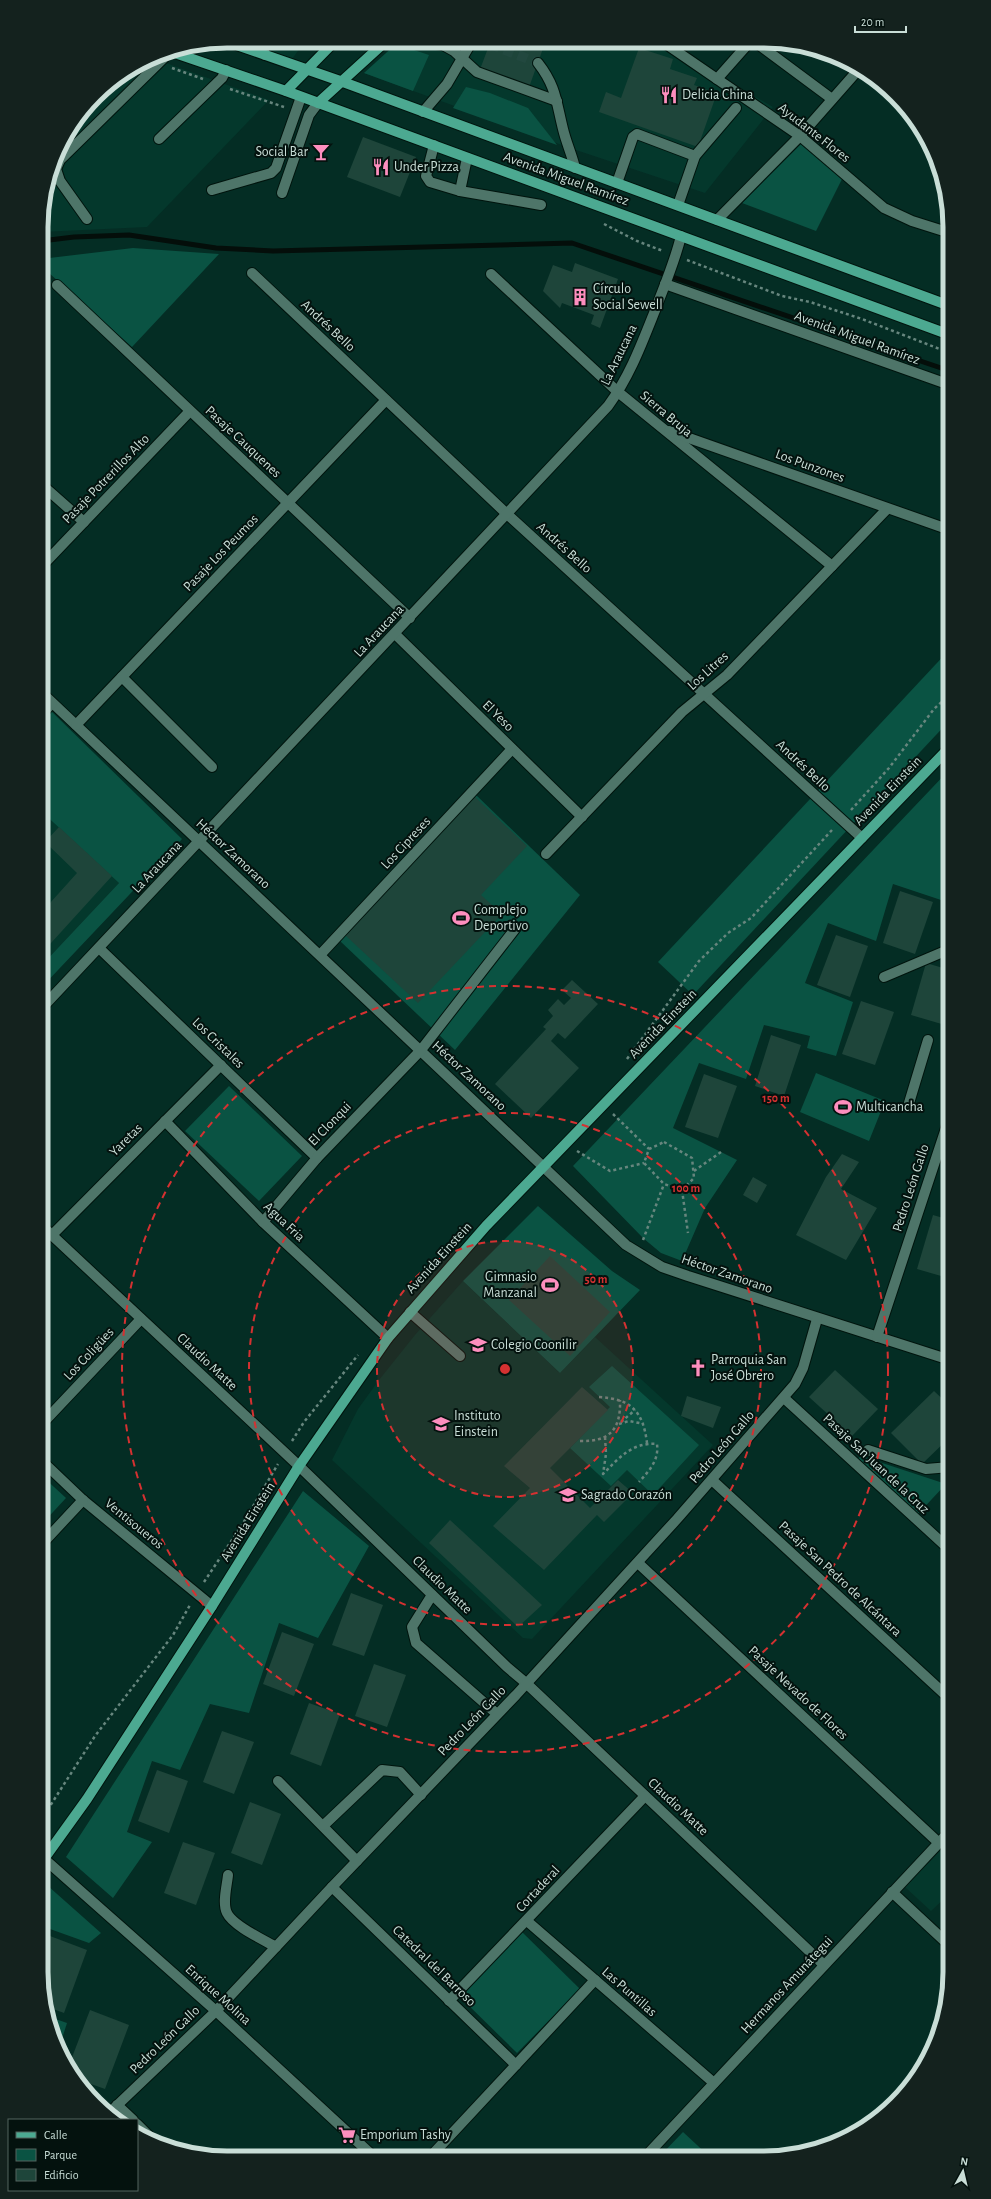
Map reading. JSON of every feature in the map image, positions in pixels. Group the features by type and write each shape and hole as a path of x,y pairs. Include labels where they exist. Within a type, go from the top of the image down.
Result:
{"main road":[{"name":"Avenida Miguel Ramírez","path":"246,48 343,82 943,303"},
{"path":"286,91 328,48"},
{"path":"318,103 343,82 379,48"},
{"name":"Avenida Miguel Ramírez","path":"179,55 286,91 943,332"},
{"name":"Avenida Einstein","path":"48,1851 87,1799 212,1606 299,1466 388,1338 486,1226 943,754"}],"street":[{"path":"264,48 265,55"},
{"path":"450,48 454,50 477,72 557,101"},
{"path":"423,112 447,84 468,48"},
{"name":"Ayudante Flores","path":"672,48 800,136 884,208 912,221 943,231"},
{"path":"717,79 744,48"},
{"path":"763,48 832,99"},
{"path":"62,158 163,60"},
{"path":"538,63 549,77 575,168"},
{"path":"159,139 222,78 226,70"},
{"path":"717,220 800,136 855,73"},
{"path":"212,190 271,173 276,168 301,97"},
{"path":"282,193 309,116 318,103"},
{"path":"678,205 695,156 736,108"},
{"path":"617,183 633,137 637,134 695,156"},
{"path":"434,145 426,176 430,182 436,186 541,205"},
{"path":"460,191 467,158"},
{"path":"57,171 60,181 87,220"},
{"name":"La Araucana","path":"48,1002 596,421 618,392 639,350 672,265 681,236"},
{"name":"Andrés Bello","path":"252,273 508,515 862,838"},
{"name":"Sierra Bruja","path":"491,274 618,392 660,428 832,566"},
{"name":"Avenida Miguel Ramírez","path":"665,284 943,383"},
{"name":"Pasaje Cauquenes","path":"57,285 410,618"},
{"name":"Pasaje Los Peumos","path":"76,725 386,400"},
{"name":"Pasaje Potrerillos Alto","path":"48,560 190,411"},
{"name":"Los Punzones","path":"660,428 943,528"},
{"path":"48,490 84,522"},
{"name":"Los Litres","path":"546,854 682,712 727,675 887,509"},
{"name":"El Yeso","path":"395,634 582,817"},
{"path":"122,677 212,767"},
{"name":"Héctor Zamorano","path":"48,699 626,1245 662,1267 816,1319 943,1358"},
{"path":"48,707 52,703"},
{"name":"Los Cipreses","path":"320,955 512,749"},
{"name":"El Clonqui","path":"263,1222 317,1158 421,1050 515,929"},
{"name":"Los Cristales","path":"99,948 317,1158"},
{"path":"884,977 943,953"},
{"path":"908,1103 928,1040"},
{"name":"Yaretas","path":"52,1236 220,1065"},
{"name":"Agua Fria","path":"165,1121 263,1222 388,1338"},
{"name":"Pedro León Gallo","path":"877,1337 943,1137"},
{"name":"Claudio Matte","path":"48,1232 299,1466 432,1595 824,1965"},
{"path":"410,1312 460,1356"},
{"name":"Los Coligües","path":"48,1418 141,1319"},
{"name":"Pedro León Gallo","path":"113,2110 179,2044 216,2011 357,1860 498,1714 638,1563 712,1480 784,1398 803,1368 816,1319"},
{"name":"Pasaje San Juan de la Cruz","path":"784,1398 943,1544"},
{"path":"868,1450 926,1469 943,1468"},
{"name":"Ventisoueros","path":"48,1467 83,1500 212,1606"},
{"name":"Pasaje San Pedro de Alcántara","path":"712,1480 943,1694"},
{"path":"48,1538 83,1500"},
{"name":"Pasaje Nevado de Flores","path":"638,1563 939,1843"},
{"path":"432,1595 412,1627 416,1643 498,1714"},
{"path":"324,1826 382,1770 400,1772 421,1795"},
{"path":"278,1781 357,1860"},
{"name":"Cortaderal","path":"449,2001 645,1796"},
{"name":"Hermanos Amunátegui","path":"651,2151 943,1839"},
{"name":"Enrique Molina","path":"48,1864 216,2011 368,2151"},
{"path":"228,1875 225,1903 227,1913 232,1921 276,1947"},
{"name":"Catedral del Barroso","path":"332,1887 516,2065"},
{"path":"892,1892 943,1939"},
{"name":"Las Puntillas","path":"527,1921 714,2083"},
{"path":"436,2151 595,1980"},
{"path":"117,2106 132,2119"}],"path":[{"path":"603,1105 649,1149"},
{"path":"644,1163 649,1149 664,1142 692,1158 694,1178 682,1190"},
{"path":"565,1144 610,1171 644,1163"},
{"path":"693,1171 720,1152"},
{"path":"644,1163 664,1184 682,1190"},
{"path":"642,1256 643,1238 664,1184"},
{"path":"682,1190 688,1233"},
{"path":"599,1397 620,1399 635,1410 644,1424 648,1443"},
{"path":"619,1424 620,1399"},
{"path":"580,1441 597,1440 604,1437 635,1410"},
{"path":"619,1424 629,1421 644,1424"},
{"path":"604,1437 606,1454 603,1474 629,1449 648,1443 657,1444 658,1454 655,1461 639,1482"}],"shaded area":[{"path":"248,48 300,48 290,62"},
{"path":"391,48 672,48 773,107 705,193 570,148 364,73"},
{"path":"160,61 269,100 147,227 48,232 48,215 51,192 57,169 66,148 78,128 100,100 137,72"},
{"path":"48,817 119,883 48,959"},
{"path":"463,1281 560,1373 595,1337 713,1445 532,1639 523,1638 332,1460 358,1409 379,1380 415,1335"},
{"path":"943,1848 943,1900 931,1911 905,1887"}],"green space":[{"path":"392,48 408,48 429,55 413,91 364,73"},
{"path":"466,87 490,93 528,108 557,145 453,108"},
{"path":"809,136 846,171 816,231 742,203"},
{"path":"133,248 219,254 132,347 49,273 48,274 48,258"},
{"path":"943,657 943,727 693,995 658,962"},
{"path":"51,711 182,839 48,981 48,959 119,883 48,817 48,714"},
{"path":"943,776 943,837 941,843 943,844 943,901 893,884 876,941 828,923 805,983 853,1002 836,1056 807,1048 810,1036 764,1025 746,1079 699,1063 673,1128 737,1160 705,1208 682,1261 661,1253 643,1238 573,1166"},
{"name":"Complejo Deportivo","path":"475,794 580,895 455,1050 340,941"},
{"name":"Multicancha","path":"816,1073 885,1101 869,1141 800,1112"},
{"path":"229,1086 302,1156 259,1201 185,1131"},
{"name":"Gimnasio Manzanal","path":"538,1206 612,1271 640,1290 560,1373 463,1281"},
{"path":"612,1366 699,1445 653,1495 627,1470 611,1486 570,1448 610,1407 589,1387"},
{"path":"861,1456 943,1483 943,1487 917,1515 857,1460"},
{"path":"48,1481 66,1498 48,1517"},
{"path":"303,1491 369,1546 318,1638 279,1623 249,1713 210,1704 180,1770 152,1761 127,1832 152,1842 113,1898 66,1857"},
{"path":"48,1886 101,1933 89,1943 50,1929 48,1934"},
{"path":"521,1931 580,1989 517,2053 458,1995"},
{"path":"54,2018 67,2023 62,2040"},
{"path":"683,2132 703,2151 665,2151"}],"building":[{"path":"488,48 543,48 528,90 479,72"},
{"name":"Delicia China","path":"639,48 673,59 670,69 697,78 694,85 717,93 698,147 599,112 606,92 621,98"},
{"name":"Under Pizza","path":"363,137 416,157 400,197 347,177"},
{"name":"Círculo Social Sewell","path":"575,263 618,279 600,328 591,324 594,315 562,303 560,308 543,291 553,265 572,272"},
{"path":"475,797 527,846 481,895 502,914 418,1003 345,935"},
{"path":"59,827 112,876 48,946 48,905 77,873 48,845 48,839"},
{"path":"900,891 933,902 915,954 883,943"},
{"path":"836,935 868,946 850,997 817,985"},
{"path":"926,963 943,968 943,1024 911,1015"},
{"path":"572,980 598,1004 565,1039 558,1033 551,1041 579,1068 531,1118 495,1084 546,1029 543,1027 553,1016 548,1010 558,999 564,1005 571,998 562,990"},
{"path":"861,1001 894,1012 875,1065 842,1054"},
{"path":"771,1035 801,1045 784,1096 755,1086"},
{"path":"704,1074 737,1086 718,1138 685,1127"},
{"path":"842,1154 859,1162 841,1189 877,1208 846,1260 796,1235 826,1177"},
{"path":"753,1177 767,1185 757,1203 743,1195"},
{"path":"933,1215 943,1218 943,1277 917,1269"},
{"path":"550,1256 610,1312 570,1356 509,1300"},
{"path":"835,1370 878,1409 852,1436 809,1397"},
{"path":"582,1387 608,1410 550,1468 590,1508 618,1480 633,1493 604,1522 597,1515 544,1570 493,1526 530,1488 504,1466"},
{"path":"934,1391 943,1399 943,1444 922,1464 891,1433"},
{"path":"687,1396 721,1407 713,1428 681,1416"},
{"path":"450,1520 542,1605 518,1627 429,1543"},
{"path":"351,1593 383,1605 364,1656 332,1645"},
{"path":"282,1632 314,1644 294,1696 263,1684"},
{"path":"374,1664 406,1675 387,1727 355,1716"},
{"path":"309,1703 340,1714 321,1766 290,1754"},
{"path":"222,1731 254,1742 234,1794 203,1782"},
{"path":"157,1770 188,1781 169,1833 138,1821"},
{"path":"250,1802 281,1814 262,1865 231,1853"},
{"path":"183,1842 215,1853 196,1905 164,1893"},
{"path":"50,1936 87,1950 64,2013 51,2007 48,1984 48,1941"},
{"path":"90,2010 129,2025 105,2089 86,2082 71,2060"}],"waterway":[{"path":"48,240 74,237 129,235 216,248 273,251 572,243 943,369"}],"tunnel":[{"path":"500,48 538,63"}],"place":[{"name":"Delicia China","path":"669,95"},
{"name":"Social Bar","path":"321,152"},
{"name":"Under Pizza","path":"381,167"},
{"name":"Círculo Social Sewell","path":"580,297"},
{"name":"Complejo Deportivo","path":"461,918"},
{"name":"Multicancha","path":"843,1107"},
{"name":"Gimnasio Manzanal","path":"550,1285"},
{"name":"Colegio Coonilir","path":"478,1345"},
{"name":"Parroquia San José Obrero","path":"698,1368"},
{"name":"Instituto Einstein","path":"441,1424"},
{"name":"Sagrado Corazón","path":"568,1495"},
{"name":"Emporium Tashy","path":"347,2135"}]}
